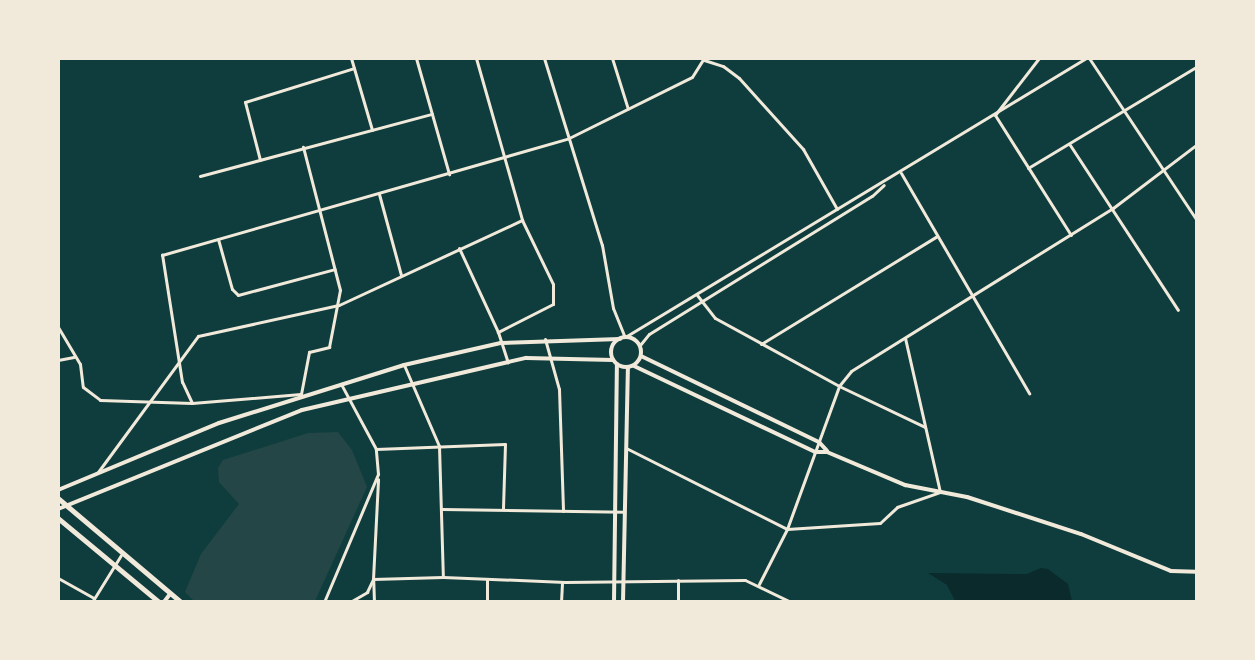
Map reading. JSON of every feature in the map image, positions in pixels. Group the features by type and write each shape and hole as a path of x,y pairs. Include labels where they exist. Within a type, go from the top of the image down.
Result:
{"highway":[{"path":"58,498 121,555 181,602"},
{"path":"58,518 159,602"}],"main road":[{"path":"58,490 98,472 301,394 404,365 501,343 545,339 620,339 625,337 640,345 641,357 634,366 628,368 613,360 612,348 620,339"},
{"path":"641,357 718,396 819,442 827,452"},
{"path":"58,509 302,410 508,363 550,359 613,360"},
{"path":"614,602 612,512 617,364"},
{"path":"634,366 783,438 815,452 827,452 905,485 968,497 1081,534 1171,571 1197,572"},
{"path":"623,602 628,368"},
{"path":"714,404 718,396"},
{"path":"760,427 764,417"},
{"path":"783,438 787,428"},
{"path":"164,602 171,594"}],"street":[{"path":"351,58 372,130"},
{"path":"416,58 449,174"},
{"path":"476,58 522,220 553,284 553,304 498,332"},
{"path":"544,58 602,244 613,308 625,337 837,209 888,182 1087,58 1162,171 1197,219"},
{"path":"612,58 628,110"},
{"path":"995,115 1039,58"},
{"path":"192,403 178,363 162,255 318,207 378,194 505,159 568,138 692,77 704,59 723,66 739,78 763,105 802,149 837,209"},
{"path":"1029,168 1124,113 1197,67"},
{"path":"260,160 245,102 354,69"},
{"path":"200,176 432,114"},
{"path":"995,115 1071,235"},
{"path":"1070,145 1179,310"},
{"path":"759,584 788,530 839,386 851,371 1113,208 1197,145"},
{"path":"58,327 75,356 83,387 91,396 151,402 192,403 301,394 309,352 329,347 339,305 335,269 303,147"},
{"path":"902,173 937,236 975,295 1029,393"},
{"path":"640,345 649,334 872,196 888,182"},
{"path":"378,194 402,275"},
{"path":"98,472 198,336 339,305 522,220"},
{"path":"761,344 937,236"},
{"path":"218,239 232,289 238,295 335,269"},
{"path":"459,248 498,332 508,363"},
{"path":"697,295 715,318 839,386 925,427"},
{"path":"625,447 788,530 880,523 897,507 940,492 904,338"},
{"path":"545,339 559,389 563,511"},
{"path":"58,360 75,356"},
{"path":"404,365 439,446 443,577"},
{"path":"341,384 376,449 378,474 374,602"},
{"path":"376,449 505,444 503,510"},
{"path":"324,602 378,474"},
{"path":"442,509 624,512"},
{"path":"58,578 93,600 121,555"},
{"path":"374,579 443,577 562,582 745,580 759,584 791,602"},
{"path":"350,602 367,592 374,579"},
{"path":"487,579 487,602"},
{"path":"678,580 678,602"},
{"path":"561,602 562,582"}],"shaded area":[{"path":"338,432 352,450 367,487 315,601 194,601 185,592 201,554 239,504 219,482 218,468 223,460 308,433"},
{"path":"1041,568 1048,569 1068,584 1072,601 955,601 947,585 928,573 1027,574"}]}
